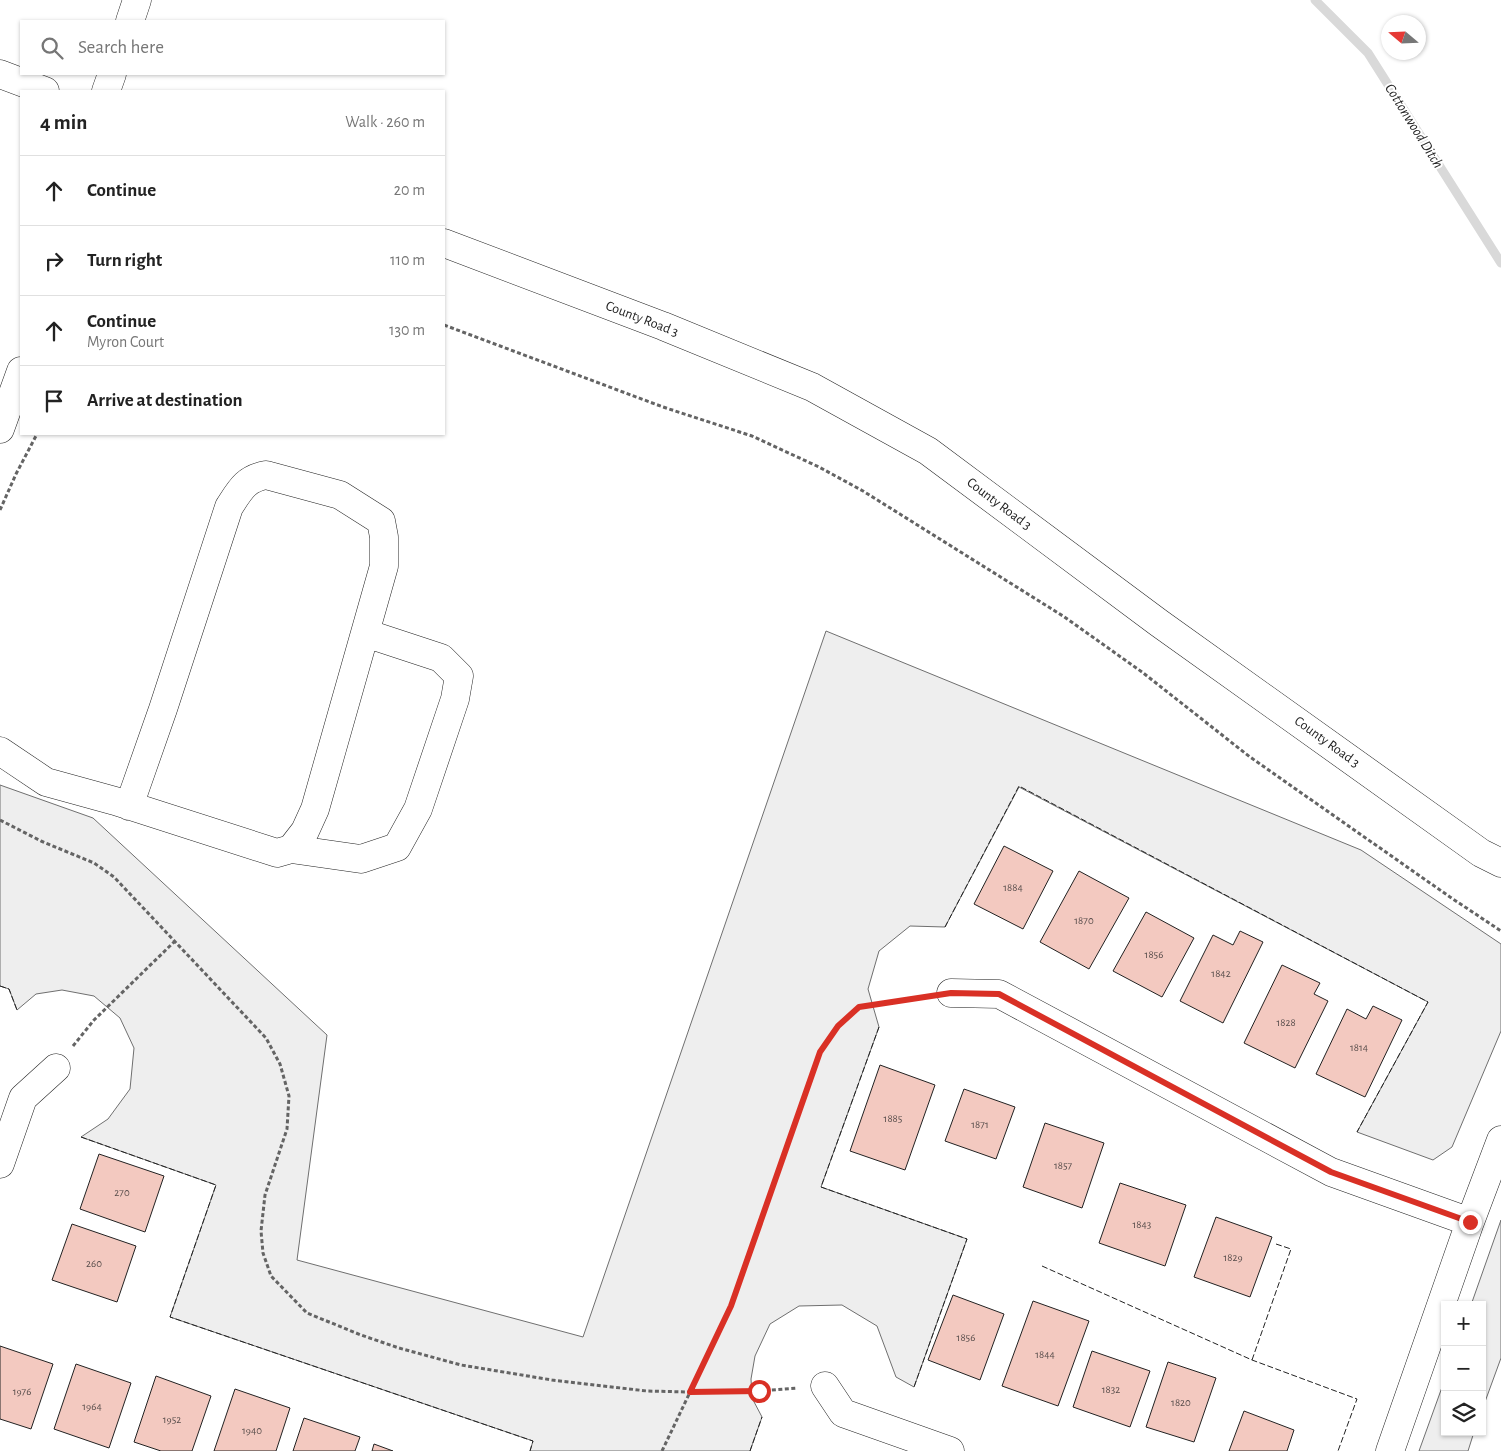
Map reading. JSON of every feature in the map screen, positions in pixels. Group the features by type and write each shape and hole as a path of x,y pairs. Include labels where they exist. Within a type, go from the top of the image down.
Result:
{"street":[{"path":"130,20 137,0"},
{"path":"0,74 42,90"},
{"path":"106,90 112,75"},
{"name":"County Road 3","path":"445,243 663,326 812,386 928,451 1159,623 1481,852 1501,863"},
{"path":"0,429 20,374"},
{"path":"129,806 229,507 244,484 256,477 266,475 340,495 381,520 384,537 384,566 315,809 305,831 291,849"},
{"path":"0,751 46,782 277,853 291,849 361,859 397,847 418,809 455,699 459,676 441,658 365,633"},
{"path":"951,993 999,994 1331,1172 1470,1222"},
{"path":"0,1164 23,1098 56,1068"},
{"path":"1390,1451 1470,1222 1501,1140"},
{"path":"825,1386 843,1413 950,1451"}],"path":[{"path":"445,325 663,407 752,436 819,467 863,491 1063,616 1142,672 1250,757 1501,931"},
{"path":"0,510 36,435"},
{"path":"0,820 94,863 114,877 266,1038 280,1064 289,1096 287,1129 265,1195 260,1232 263,1253 270,1276 307,1313 361,1335 461,1365 552,1380 647,1391 690,1392 759,1391 825,1386"},
{"path":"56,1068 94,1020 174,942"},
{"path":"662,1451 731,1306 820,1052 838,1026 859,1007 951,993"}],"shaded area":[{"path":"826,631 1361,850 1501,944 1501,1031 1452,1147 1433,1160 1357,1132 1428,1002 1019,787 945,927 910,926 879,951 868,989 879,1027 821,1187 967,1239 914,1387 896,1377 877,1326 842,1305 799,1306 770,1324 755,1356 751,1379 752,1398 762,1417 750,1451 530,1451 533,1441 170,1317 216,1185 81,1137 108,1119 130,1089 134,1048 120,1018 94,996 62,990 36,994 17,1010 9,989 0,986 0,785 93,818 327,1035 297,1260 583,1337"},
{"path":"1501,1220 1501,1358 1486,1399 1486,1301 1472,1301"},
{"path":"1441,1390 1441,1436 1473,1436 1468,1451 1419,1451"}],"building":[{"path":"1004,846 1053,871 1023,929 974,904"},
{"path":"1079,871 1129,898 1089,969 1040,942"},
{"path":"1146,912 1194,938 1162,997 1113,971"},
{"path":"1240,931 1263,942 1223,1023 1180,1001 1213,935 1233,945"},
{"path":"1282,965 1320,983 1314,994 1328,1001 1295,1068 1244,1043"},
{"path":"1373,1006 1402,1020 1365,1097 1316,1074 1347,1009 1366,1019"},
{"path":"880,1065 935,1085 905,1170 850,1151"},
{"path":"964,1089 1015,1107 996,1159 945,1141"},
{"path":"1045,1123 1104,1143 1082,1208 1023,1187"},
{"path":"99,1154 164,1176 145,1232 80,1209"},
{"path":"1120,1183 1186,1205 1165,1266 1099,1243"},
{"path":"1216,1217 1272,1237 1250,1297 1194,1277"},
{"path":"72,1224 136,1246 117,1302 52,1280"},
{"path":"953,1295 1004,1314 980,1380 928,1360"},
{"path":"1033,1301 1089,1321 1058,1406 1002,1386"},
{"path":"0,1346 53,1364 31,1429 0,1419"},
{"path":"1092,1351 1150,1371 1130,1427 1073,1407"},
{"path":"1168,1362 1216,1378 1194,1442 1146,1427"},
{"path":"76,1364 131,1383 109,1448 54,1429"},
{"path":"156,1376 211,1396 192,1451 161,1451 134,1442"},
{"path":"235,1389 290,1408 276,1451 214,1451"},
{"path":"1244,1411 1294,1430 1287,1451 1229,1451"},
{"path":"304,1418 360,1437 355,1451 293,1451"},
{"path":"374,1444 393,1451 372,1451"}],"waterway":[{"name":"Cottonwood Ditch","path":"1315,0 1368,53 1501,263"}],"fence":[{"path":"945,927 1019,786 1428,1002 1357,1132"},
{"path":"0,986 9,989 17,1010"},
{"path":"879,1027 821,1187 967,1239 914,1387"},
{"path":"81,1137 216,1185 170,1317 533,1441 530,1451"},
{"path":"1252,1360 1291,1249 1276,1244"},
{"path":"1042,1266 1252,1360 1357,1399 1338,1451"},
{"path":"750,1451 762,1417"}],"route":[{"path":"759,1391 690,1392 731,1306 820,1052 838,1026 859,1007 951,993 999,994 1331,1172 1470,1222"}]}
